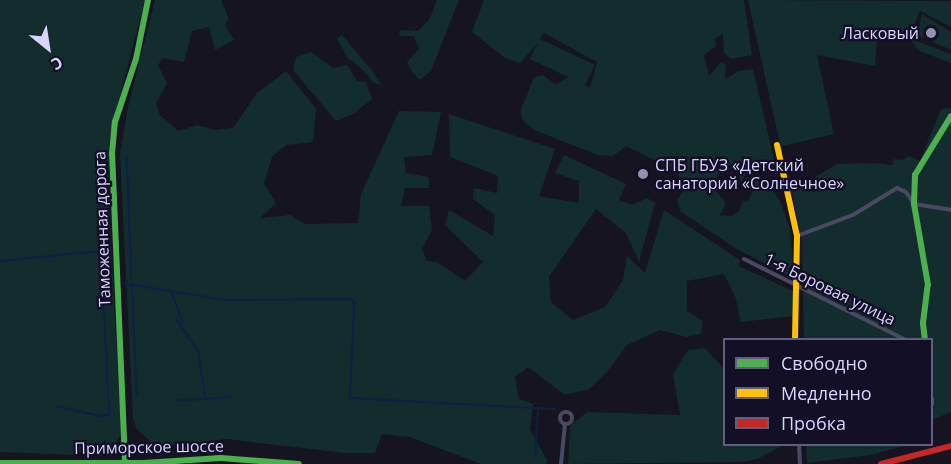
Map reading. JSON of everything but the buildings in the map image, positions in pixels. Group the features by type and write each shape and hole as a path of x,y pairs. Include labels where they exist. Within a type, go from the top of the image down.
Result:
{"street":[{"name":"Таможенная дорога","path":"125,462 112,154 115,122 136,59 148,0"},
{"path":"925,338 923,323 928,285 914,204 915,175 951,116"},
{"path":"777,145 797,236 795,338"},
{"path":"797,236 853,214 897,188 906,192 914,204 951,210"},
{"name":"1-я Боровая улица","path":"744,259 904,338"},
{"path":"561,464 566,424"},
{"path":"799,446 800,464"},
{"path":"881,464 928,448 951,446"},
{"name":"Приморское шоссе","path":"0,463 138,463 251,459 299,464"}],"green space":[{"path":"0,0 145,0 110,134 108,184 121,434 112,451 83,451 76,455 0,452"},
{"path":"155,0 221,0 229,19 225,25 234,40 215,50 209,27 192,31 184,62 163,58 158,65 167,83 156,104 160,115 178,131 197,125 216,130 233,128 257,93 286,71 316,109 313,142 286,145 272,157 264,184 276,203 260,218 290,215 305,224 358,223 361,194 399,111 441,112 432,155 404,157 406,173 429,177 429,188 405,188 401,206 429,206 432,230 422,249 427,261 437,262 465,281 483,262 445,225 449,210 493,236 495,215 473,199 474,188 497,193 498,176 450,157 449,114 555,149 539,196 579,203 579,181 555,173 564,155 626,184 619,200 632,205 647,198 655,203 639,262 626,233 596,209 549,277 551,302 573,320 605,307 623,280 627,256 645,273 664,210 740,260 739,266 793,291 793,316 741,322 736,299 724,274 687,281 687,311 703,321 701,334 687,337 660,330 627,345 607,372 589,389 565,395 528,367 515,377 519,399 533,404 530,429 548,462 545,464 481,464 410,437 382,434 375,453 345,453 227,439 175,445 153,444 136,428 133,418 120,154 128,107"},
{"path":"437,0 459,0 431,71 420,80 412,72 407,62 419,49 414,36 399,36 400,30 418,31 429,20"},
{"path":"484,0 744,0 752,55 731,59 724,53 723,33 715,39 716,46 704,55 709,76 721,62 726,65 725,80 738,71 753,69 775,164 749,167 741,182 734,164 723,168 715,178 717,192 726,203 720,215 731,216 739,211 743,201 749,200 758,176 767,181 780,201 790,229 794,279 735,248 681,212 677,201 683,190 677,171 626,146 613,156 598,155 534,130 524,122 520,112 534,77 543,75 556,85 568,77 530,59 538,43 520,63 505,58 472,32","holes":["544,33 597,62 590,88 585,85 595,65 540,39"]},
{"path":"748,0 951,1 951,27 920,11 909,38 951,54 951,63 920,51 909,39 877,36 875,66 817,55 834,134 783,146 780,144"},
{"name":"Ласковый","path":"922,14 951,32 951,50 917,35"},
{"path":"342,35 382,86 373,82 347,57 337,38"},
{"path":"311,52 333,68 347,65 357,81 366,82 372,99 353,114 336,121 293,70 296,57"},
{"path":"951,108 951,412 933,420 933,338 804,338 802,241 792,191 837,164 892,165 894,159 902,160 909,156 920,161 941,109"},
{"path":"705,348 723,368 723,446 782,446 757,459 742,462 568,464 570,426 587,412 680,415 673,374 688,350"},
{"path":"806,446 903,446 871,455 807,463"}],"waterway":[{"path":"56,406 100,416 109,415 97,149"},
{"path":"127,156 137,396"},
{"path":"0,261 101,251"},
{"path":"104,281 115,282"},
{"path":"122,283 225,300 352,299 355,303 350,398 555,409"},
{"path":"172,292 183,323"},
{"path":"176,318 199,352 206,399 230,397"},
{"path":"179,400 205,399"},
{"path":"535,457 538,409"}],"traffic: fast":[{"path":"125,462 112,154 115,122 136,59 148,0"},
{"path":"925,338 923,323 928,285 914,204 915,175 951,116"},
{"path":"0,463 144,463 221,458 299,464"}],"traffic: slow":[{"path":"777,145 797,236 795,338"}],"traffic: jam":[{"path":"881,464 951,446"}],"place":[{"name":"Ласковый","path":"931,33"},
{"name":"СПБ ГБУЗ «Детский санаторий «Солнечное»","path":"643,174"}]}
